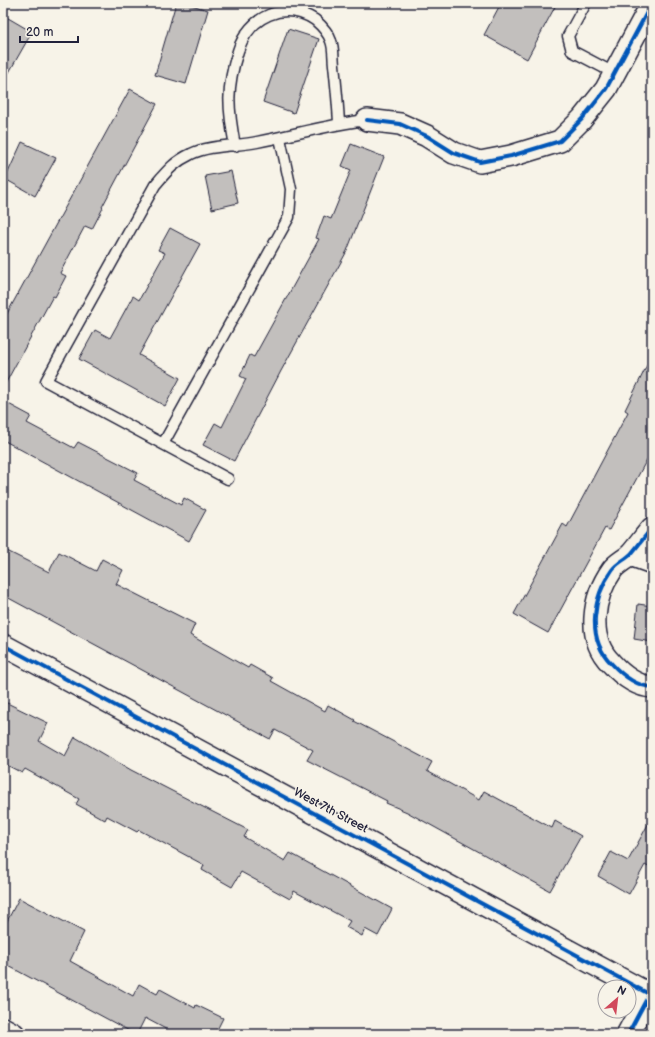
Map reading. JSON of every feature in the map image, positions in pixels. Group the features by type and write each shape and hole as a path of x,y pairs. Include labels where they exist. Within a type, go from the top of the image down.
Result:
{"street":[{"path":"368,120 400,124 427,136 454,153 480,162 511,156 560,141 587,113 606,89 652,3"},
{"path":"652,528 630,555 613,569 602,587 594,623 596,637 604,657 625,678 652,687"},
{"path":"630,555 652,563"},
{"name":"West 7th Street","path":"3,645 651,991"},
{"path":"628,1034 651,991"},
{"path":"3,1028 14,1034"}],"lane":[{"path":"586,3 568,36 572,52 614,73"},
{"path":"235,146 228,110 228,90 238,50 251,26 266,14 288,8 306,13 323,26 332,42 339,123"},
{"path":"228,479 46,381 155,185 172,165 193,153 280,138 339,123 368,120"},
{"path":"163,444 289,217 291,189 280,138"}],"building":[{"path":"176,3 184,3 208,10 186,84 155,75"},
{"path":"501,3 557,3 527,59 484,35"},
{"path":"3,15 32,32 3,83"},
{"path":"288,29 319,39 294,113 263,102"},
{"path":"130,89 157,104 102,207 103,208 92,229 85,226 60,273 66,276 55,297 53,296 3,388 3,321"},
{"path":"22,142 56,158 35,196 5,179"},
{"path":"351,144 384,157 347,251 281,371 234,461 203,445 215,423 222,427 246,379 240,376 250,355 254,357 319,239 316,238 324,216 331,219 351,170 342,166"},
{"path":"231,171 238,203 212,209 205,176"},
{"path":"170,228 200,244 139,355 180,378 165,406 79,359 95,330 110,338 133,296 139,300 165,253 158,250"},
{"path":"652,355 652,450 609,530 605,528 548,633 514,614 563,524 567,527 628,412 625,410"},
{"path":"3,401 31,416 27,423 74,448 78,442 138,473 134,480 181,505 184,498 206,510 189,541 3,440"},
{"path":"3,549 49,572 59,552 96,571 102,559 123,570 116,584 195,624 190,635 248,668 250,665 273,678 271,681 325,711 328,705 355,720 354,721 432,762 427,771 479,800 484,791 552,828 555,821 581,836 550,891 407,812 386,803 387,801 307,760 313,750 275,730 270,739 3,595"},
{"path":"638,604 652,606 652,642 634,639"},
{"path":"3,701 48,723 39,741 65,756 75,737 131,770 248,830 244,837 285,861 290,853 392,909 378,936 365,929 362,936 346,927 350,921 294,891 290,899 241,872 232,887 202,870 204,865 139,830 137,832 107,816 105,820 76,804 79,799 25,769 22,773 3,763"},
{"path":"652,817 652,869 645,865 629,894 598,876 611,852 628,861"},
{"path":"19,898 84,932 70,961 133,996 139,984 157,994 160,989 195,1008 196,1005 223,1018 215,1034 175,1034 145,1018 137,1034 135,1034 3,963 3,929"}],"cycle path":[{"path":"367,120 400,124 427,136 454,153 480,162 511,156 560,141 582,119 606,89 652,3"},
{"path":"652,528 631,554 616,565 612,570 600,592 595,617 595,630 598,642 603,653 611,663 620,672 634,682 640,685 652,687"},
{"path":"3,645 649,994"},
{"path":"628,1034 652,989"}]}
